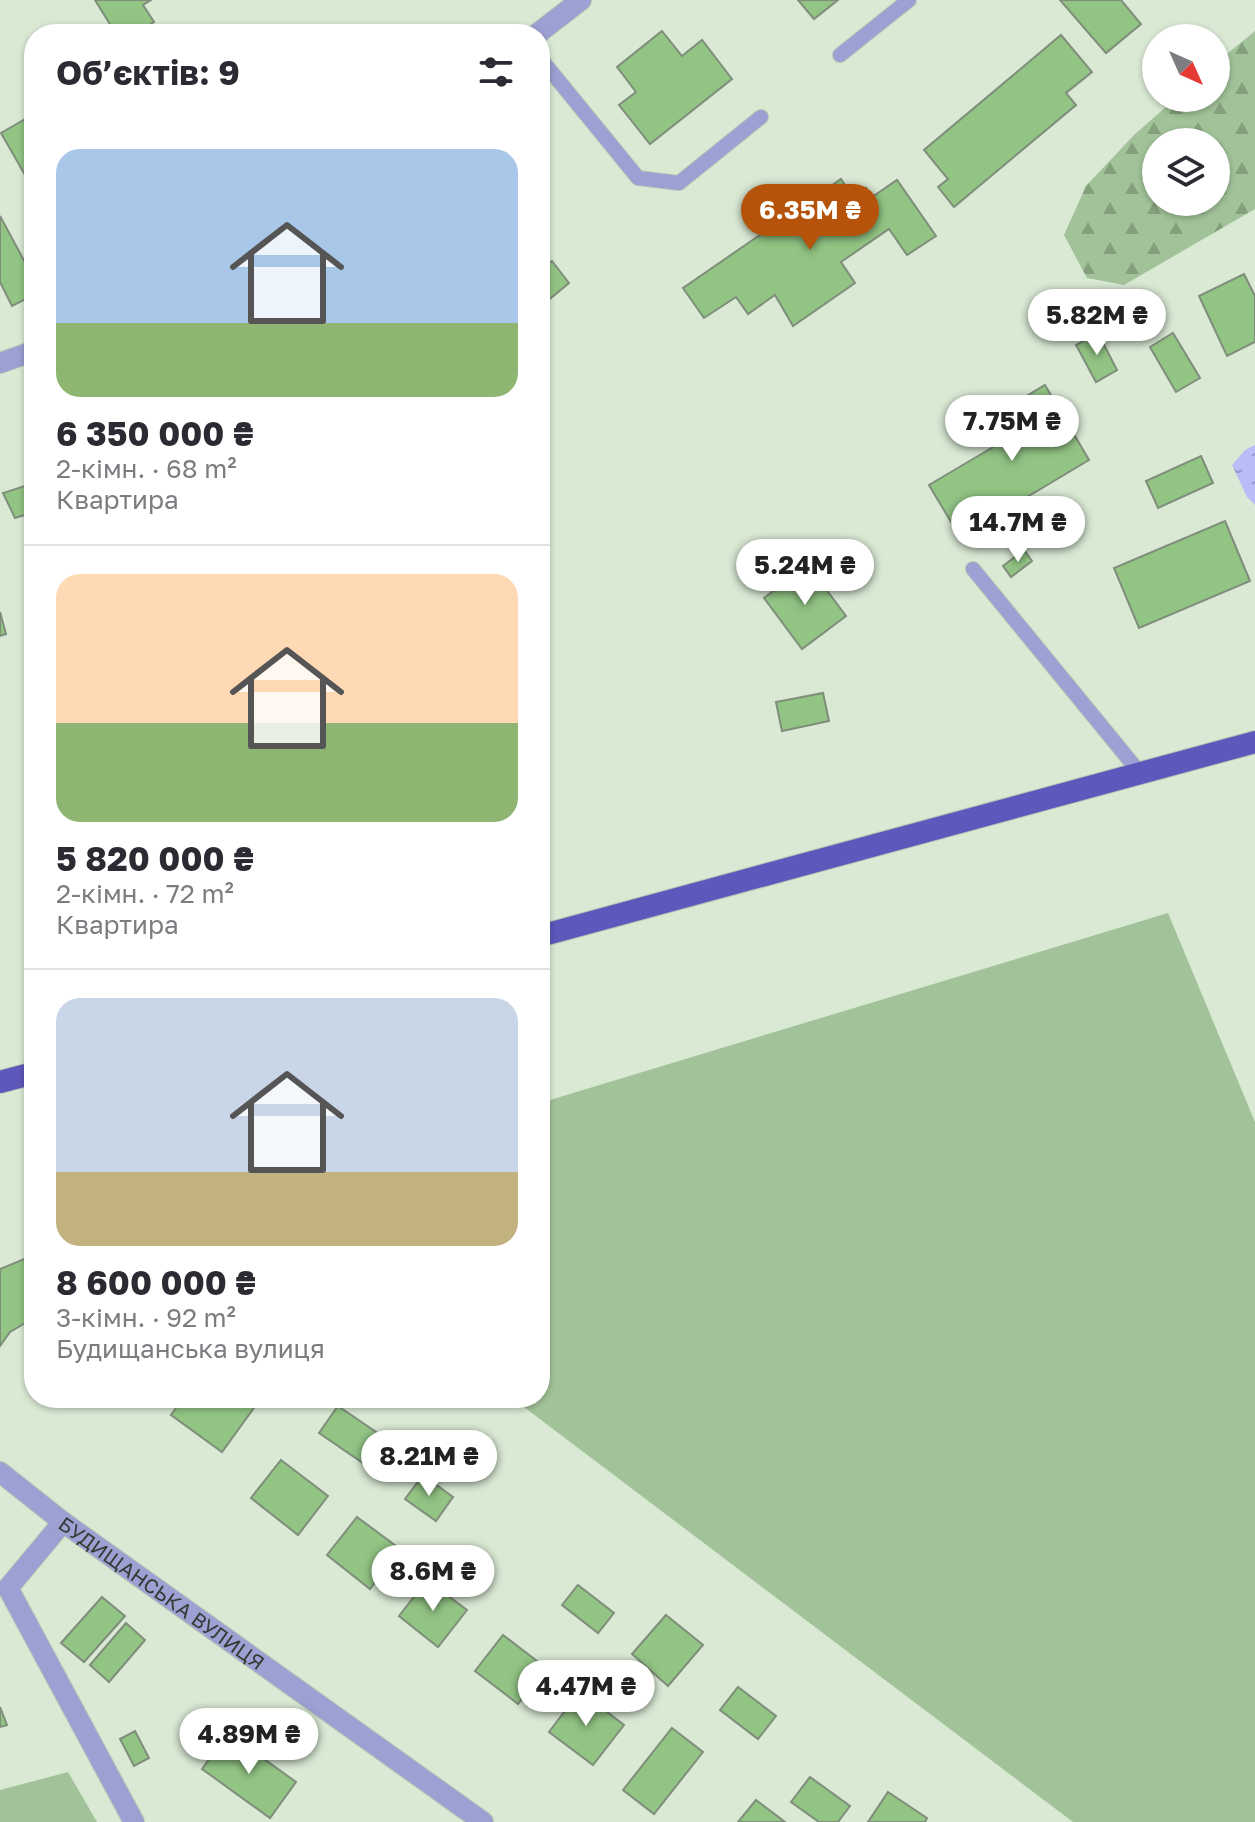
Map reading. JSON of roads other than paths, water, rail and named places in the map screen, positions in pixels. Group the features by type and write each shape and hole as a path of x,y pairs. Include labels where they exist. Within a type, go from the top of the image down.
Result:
{"highway":[{"path":"550,933 1255,742"},
{"path":"0,1082 24,1076"}],"street":[{"path":"550,24 581,0"},
{"path":"0,363 24,355"},
{"name":"БУДИЩАНСЬКА ВУЛИЦЯ","path":"0,1472 63,1522 483,1822"},
{"path":"63,1522 4,1589 134,1822"}],"lane":[{"path":"840,55 909,0"},
{"path":"550,70 638,178 679,183 761,117"},
{"path":"973,569 1140,773"}],"water":[{"path":"1255,445 1255,505 1247,497 1232,465 1245,450"}]}
